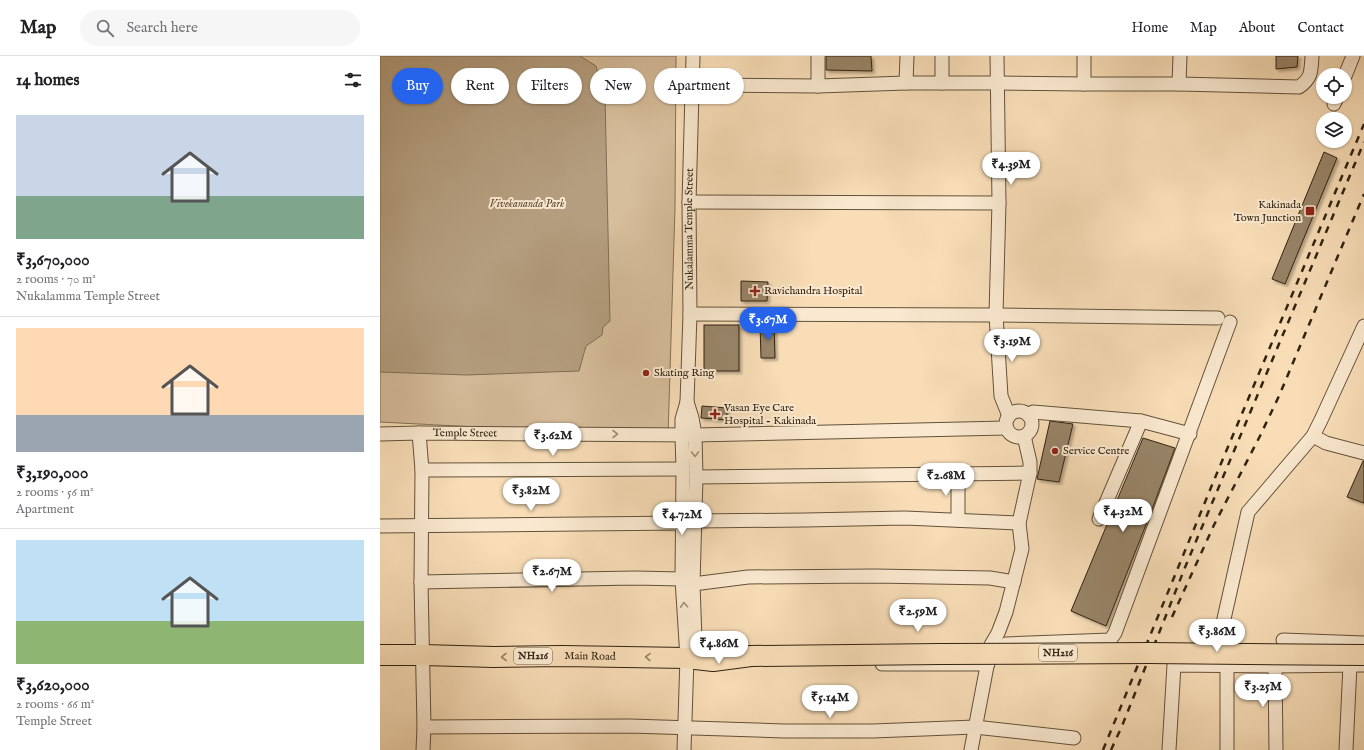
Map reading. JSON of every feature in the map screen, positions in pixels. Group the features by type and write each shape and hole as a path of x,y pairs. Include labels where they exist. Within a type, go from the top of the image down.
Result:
{"highway":[{"name":"NH216","path":"738,657 1157,653 1357,660"},
{"name":"Main Road","path":"380,655 686,658 713,661 738,657"}],"street":[{"name":"Nukalamma Temple Street","path":"693,56 693,68"},
{"path":"818,56 818,86"},
{"path":"906,83 907,56"},
{"path":"942,56 942,83"},
{"path":"997,56 999,203 996,315 1001,396 1011,435 1024,436 1032,427 1028,415 1020,411 1016,411 1008,422"},
{"path":"1084,56 1084,84"},
{"path":"1179,84 1180,56"},
{"path":"744,85 818,86 997,82 1299,87 1307,81 1311,71 1312,56"},
{"path":"1348,68 1353,56"},
{"name":"Nukalamma Temple Street","path":"689,522 696,477 688,435 682,419 687,402 690,314 689,202 692,104"},
{"path":"689,202 999,203"},
{"path":"690,314 996,315 1224,320 1190,434 1115,634 1110,640 991,645 815,646 751,649 738,657 750,664 988,664"},
{"path":"1227,750 1227,665 1220,641 1248,512 1313,436 1322,420 1364,326"},
{"path":"1028,415 1033,412 1141,421 1190,434"},
{"path":"1099,519 1141,421"},
{"name":"Temple Street","path":"380,434 688,435 1008,422"},
{"path":"419,433 422,470 421,582 424,727 422,750"},
{"name":"Nukalamma Temple Street","path":"684,750 689,522 683,469 688,435"},
{"path":"971,750 991,645 998,633 1006,612 1022,549 1020,523 1030,473 1030,462 1024,436"},
{"path":"1313,436 1326,442 1364,453"},
{"path":"422,470 683,469"},
{"path":"696,477 1030,473"},
{"path":"958,474 958,520"},
{"path":"380,526 905,518 1020,523"},
{"path":"421,582 635,578 688,582 748,577 874,576 990,578 1014,582"},
{"name":"Nukalamma Temple Street","path":"688,582 698,646 704,650 738,657"},
{"path":"1283,640 1364,643"},
{"path":"1169,750 1174,665 1275,666 1357,660 1364,665"},
{"path":"1346,750 1357,660"},
{"path":"1275,666 1276,750"},
{"path":"424,727 630,726 784,731 873,731 975,727 1074,738"}],"green space":[{"name":"Vivekananda Park","path":"380,56 676,56 676,68 654,68 654,104 676,104 675,208 668,437 380,422"}],"shaded area":[{"path":"380,56 580,56 596,66 597,68 590,68 590,104 605,104 610,321 603,327 602,335 586,346 579,371 467,375 380,372"}],"building":[{"path":"826,56 871,56 872,71 826,70"},
{"path":"1276,56 1298,56 1297,67 1276,69"},
{"path":"1324,152 1337,158 1285,284 1272,279"},
{"path":"741,281 768,282 767,301 741,301"},
{"path":"774,324 775,358 761,358 760,325"},
{"path":"704,325 739,325 739,371 704,371"},
{"path":"702,406 727,408 727,420 701,418"},
{"name":"Service Centre","path":"1050,421 1073,424 1059,482 1037,479"},
{"path":"1143,438 1175,448 1106,626 1071,611"},
{"path":"1364,461 1364,503 1347,497"}],"railway":[{"path":"1103,750 1217,473 1364,124"},
{"path":"1111,750 1186,565 1364,142"},
{"path":"1172,617 1214,525 1279,396 1364,194"}],"place":[{"name":"Kakinada Town Junction","path":"1310,211"},
{"name":"Ravichandra Hospital","path":"755,291"},
{"name":"Skating Ring","path":"646,373"},
{"name":"Vasan Eye Care Hospital - Kakinada","path":"715,414"},
{"name":"Service Centre","path":"1055,451"}]}
